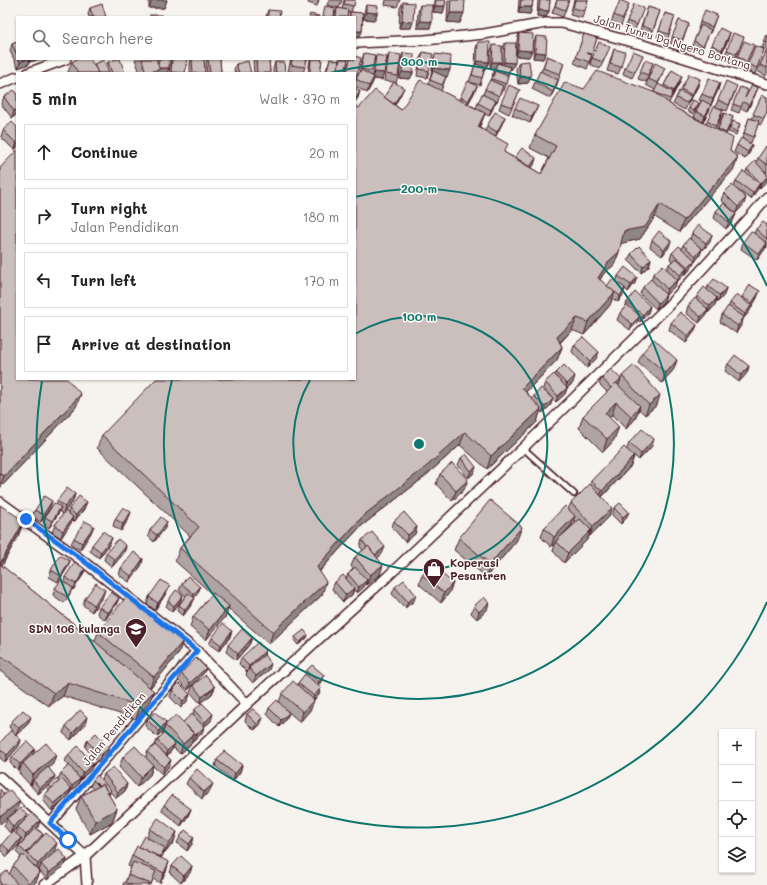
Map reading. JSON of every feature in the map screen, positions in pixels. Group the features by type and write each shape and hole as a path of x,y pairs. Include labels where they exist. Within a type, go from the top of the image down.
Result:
{"street":[{"name":"Jalan Tunru Dg Ngero Bontang","path":"356,43 425,40 484,34 546,23 562,23 640,44 767,84"},
{"path":"31,72 63,60"},
{"path":"0,84 16,78"},
{"path":"44,885 85,856 247,704 364,598 523,448 668,306 767,197"},
{"path":"0,502 80,558 197,651 247,704"},
{"name":"Jalan Pendidikan","path":"50,823 197,651"},
{"path":"0,777 85,856 87,885"}],"lane":[{"path":"523,448 574,494"}],"building":[{"path":"345,0 355,0 354,6 344,4"},
{"path":"436,0 446,0 445,6 435,6"},
{"path":"451,0 465,0 464,13 450,13"},
{"path":"521,0 533,0 532,7 520,7"},
{"path":"540,0 550,0 549,11 539,10"},
{"path":"557,0 569,0 565,10 555,6"},
{"path":"575,0 588,0 585,11 573,8"},
{"path":"620,0 629,4 623,19 614,15"},
{"path":"403,2 414,3 413,22 402,21"},
{"path":"102,4 106,16 93,16 90,8"},
{"path":"634,4 644,8 637,25 627,21"},
{"path":"366,5 378,6 377,13 366,12"},
{"path":"420,5 432,5 432,22 420,21"},
{"path":"325,6 335,8 334,16 323,16"},
{"path":"648,7 660,11 653,30 642,26"},
{"path":"337,8 348,10 347,16 336,16"},
{"path":"268,10 280,11 279,16 268,16"},
{"path":"705,10 717,15 712,27 700,22"},
{"path":"350,12 363,13 362,31 356,31 356,16 350,16"},
{"path":"665,13 675,16 669,34 659,31"},
{"path":"150,15 161,15 161,16"},
{"path":"679,20 689,24 682,40 672,37"},
{"path":"701,25 711,30 703,46 694,41"},
{"path":"720,28 730,33 722,50 712,45"},
{"path":"519,33 533,34 532,51 518,50"},
{"path":"733,33 744,37 737,54 727,50"},
{"path":"584,34 597,38 592,54 586,53 592,55 589,62 576,57"},
{"path":"767,35 767,43 764,41"},
{"path":"536,36 547,37 546,53 535,52"},
{"path":"744,41 754,45 747,61 737,57"},
{"path":"16,42 16,53 12,44"},
{"path":"478,42 490,42 489,62 477,61"},
{"path":"599,42 610,47 603,62 592,58"},
{"path":"505,43 516,43 515,63 504,62"},
{"path":"493,45 502,46 502,62 492,62"},
{"path":"755,46 764,49 757,68 748,64"},
{"path":"614,49 625,52 621,67 610,64"},
{"path":"767,50 767,68 760,65"},
{"path":"633,51 643,55 635,72 625,68"},
{"path":"423,52 433,54 429,71 419,69"},
{"path":"364,53 375,55 372,71 361,69"},
{"path":"389,53 401,55 398,76 386,74"},
{"path":"403,53 414,54 413,73 402,72"},
{"path":"435,54 451,56 450,70 433,68"},
{"path":"376,55 387,57 384,73 374,72"},
{"path":"356,56 361,58 357,75 356,72 347,72 350,60 356,60"},
{"path":"547,56 564,63 560,74 543,68"},
{"path":"75,60 91,60 98,72 77,72 72,62"},
{"path":"104,60 109,72 98,72 94,64"},
{"path":"120,60 125,72 112,72 108,62"},
{"path":"142,60 156,60 160,69 146,72"},
{"path":"159,60 169,60 169,68 159,68"},
{"path":"172,60 187,60 185,72 171,72"},
{"path":"192,60 204,60 205,72 193,72"},
{"path":"208,60 220,60 221,72 210,72"},
{"path":"256,60 269,60 270,72 257,72"},
{"path":"292,60 307,60 305,67 291,65"},
{"path":"311,60 322,60 320,72 310,72"},
{"path":"330,60 339,61 336,72 326,72"},
{"path":"340,60 348,60 346,69 338,68"},
{"path":"645,60 653,63 648,75 640,72"},
{"path":"248,61 251,72 239,72 236,64"},
{"path":"529,61 531,76 520,77 519,62"},
{"path":"275,62 284,62 285,72 276,72"},
{"path":"497,63 511,67 508,74 495,70"},
{"path":"655,63 665,68 658,83 648,79"},
{"path":"475,64 485,67 482,78 472,75"},
{"path":"361,70 374,77 369,86 356,79"},
{"path":"672,70 682,76 674,91 664,85"},
{"path":"433,71 446,77 442,85 430,80"},
{"path":"495,71 508,76 506,84 492,79"},
{"path":"540,71 558,80 553,92 535,82"},
{"path":"597,71 656,93 675,108 733,138 730,151 738,157 684,220 660,204 645,227 624,231 619,252 609,261 598,278 615,292 588,322 577,318 557,337 562,347 522,388 541,409 491,456 465,432 427,466 364,515 317,567 326,582 273,632 180,548 199,527 102,435 155,380 356,380 356,106 359,108 375,90 401,110 420,80 485,113 478,127 508,144 504,152 541,174 556,146 535,135 565,82 584,89"},
{"path":"689,74 700,79 692,95 681,89"},
{"path":"709,78 720,83 713,99 702,94"},
{"path":"490,80 503,86 499,96 485,89"},
{"path":"468,81 477,86 468,101 460,97"},
{"path":"726,81 737,86 729,105 718,100"},
{"path":"394,82 404,88 394,104 384,97"},
{"path":"658,84 673,92 670,99 654,92"},
{"path":"509,85 520,90 512,107 501,103"},
{"path":"752,85 758,88 749,105 743,102 741,107 733,104 740,87 748,90 745,98"},
{"path":"356,89 360,91 356,98"},
{"path":"14,90 16,92 16,110 14,111 4,97"},
{"path":"679,91 691,96 687,103 676,98"},
{"path":"482,94 496,101 491,110 478,103"},
{"path":"762,95 767,97 767,111 764,119 753,114"},
{"path":"520,98 538,106 532,117 515,108"},
{"path":"693,100 699,103 694,111 689,108"},
{"path":"702,100 711,105 705,116 696,111"},
{"path":"714,106 723,110 716,126 707,121"},
{"path":"495,112 505,117 497,132 487,126"},
{"path":"724,113 733,117 726,133 718,129"},
{"path":"749,118 759,121 754,137 744,133"},
{"path":"733,121 740,124 737,132 730,128"},
{"path":"12,122 16,126 16,143 3,130"},
{"path":"741,138 752,145 748,152 737,145"},
{"path":"767,146 767,165 758,158"},
{"path":"522,148 536,158 530,167 515,157"},
{"path":"16,151 16,380 68,380 81,394 4,476 0,474 0,168"},
{"path":"755,161 767,174 767,177 761,183 747,169"},
{"path":"743,171 760,183 753,193 736,181"},
{"path":"732,185 746,198 738,207 724,193"},
{"path":"724,203 736,214 729,222 716,211"},
{"path":"763,222 767,225 767,239 756,229"},
{"path":"698,225 712,235 706,243 692,233"},
{"path":"659,231 671,241 664,250 652,240"},
{"path":"751,231 767,243 759,254 743,242"},
{"path":"689,238 702,249 696,256 683,245"},
{"path":"639,246 651,259 643,267 631,254"},
{"path":"679,246 695,260 688,267 672,253"},
{"path":"676,258 687,268 680,275 669,264"},
{"path":"663,265 677,280 667,289 653,274"},
{"path":"625,267 637,277 631,285 618,276"},
{"path":"612,279 625,288 620,296 607,286"},
{"path":"651,279 666,295 658,303 643,287"},
{"path":"714,279 726,288 720,296 708,286"},
{"path":"750,285 760,291 752,303 742,297"},
{"path":"704,287 717,298 710,306 697,296"},
{"path":"635,292 650,306 643,315 627,302"},
{"path":"737,294 751,306 745,314 730,303"},
{"path":"695,298 708,309 701,317 688,306"},
{"path":"627,305 640,316 632,324 620,313"},
{"path":"728,306 744,317 738,326 722,315"},
{"path":"680,312 697,325 688,336 671,323"},
{"path":"583,337 599,352 590,361 574,345"},
{"path":"654,339 677,360 666,373 642,353"},
{"path":"735,355 749,366 741,375 728,364"},
{"path":"564,365 575,376 567,384 556,373"},
{"path":"634,365 660,395 649,405 622,376"},
{"path":"611,369 621,379 611,388 602,378"},
{"path":"554,374 567,388 558,396 545,382"},
{"path":"616,383 640,406 631,416 616,402 605,413 619,427 607,439 583,416"},
{"path":"541,388 553,399 545,407 534,396"},
{"path":"642,429 654,439 641,454 629,443"},
{"path":"624,447 634,456 602,491 591,481"},
{"path":"466,454 476,467 471,471 461,458"},
{"path":"452,463 468,480 456,491 440,474"},
{"path":"590,484 612,508 593,526 571,503"},
{"path":"67,488 75,494 65,507 57,501"},
{"path":"44,496 52,501 43,515 35,510"},
{"path":"79,496 87,502 76,515 69,509"},
{"path":"490,500 522,527 490,564 459,538"},
{"path":"54,503 61,507 52,521 45,517"},
{"path":"620,503 629,512 623,517 614,508"},
{"path":"0,505 24,521 0,564"},
{"path":"565,506 575,516 554,537 544,528"},
{"path":"123,507 131,512 123,524 115,519"},
{"path":"65,511 73,517 63,531 55,525"},
{"path":"404,512 417,527 408,535 394,521"},
{"path":"161,517 167,522 157,535 150,530"},
{"path":"580,519 591,530 568,553 556,541"},
{"path":"85,521 94,526 82,543 74,538"},
{"path":"103,531 112,538 101,552 92,545"},
{"path":"372,532 385,547 375,555 362,540"},
{"path":"118,539 126,546 115,560 106,553"},
{"path":"368,546 383,565 370,575 355,557"},
{"path":"134,552 143,559 131,576 121,568"},
{"path":"60,555 70,561 61,576 51,570"},
{"path":"75,562 85,569 76,584 65,577"},
{"path":"0,564 154,691 140,706 68,683 54,693 0,655"},
{"path":"431,565 453,583 444,593 422,575"},
{"path":"355,567 367,580 359,587 348,574"},
{"path":"343,575 354,588 346,595 335,582"},
{"path":"188,576 200,587 194,594 182,584"},
{"path":"61,580 73,588 67,597 55,588"},
{"path":"161,580 170,586 158,603 149,597"},
{"path":"404,580 416,595 408,602 395,587"},
{"path":"96,583 105,590 94,605 85,598"},
{"path":"176,590 183,595 174,606 168,601"},
{"path":"111,592 119,598 108,613 99,607"},
{"path":"188,593 195,598 185,610 179,605"},
{"path":"213,593 229,606 210,630 193,617"},
{"name":"SDN 106 kulanga","path":"127,596 183,641 154,677 98,632"},
{"path":"484,597 489,603 479,612 474,606"},
{"path":"223,623 232,631 221,645 212,638"},
{"path":"242,629 252,638 238,654 228,645"},
{"path":"304,630 308,635 300,642 295,637"},
{"path":"258,642 266,650 249,666 241,658"},
{"path":"264,655 271,664 256,676 249,668"},
{"path":"196,658 206,668 190,683 181,673"},
{"path":"312,665 324,675 319,682 306,671"},
{"path":"305,674 321,688 314,696 298,683"},
{"path":"206,675 215,687 202,697 193,685"},
{"path":"293,681 314,700 303,712 282,694"},
{"path":"179,683 190,694 183,701 172,690"},
{"path":"277,700 289,713 281,720 269,708"},
{"path":"202,703 213,714 205,722 194,710"},
{"path":"253,709 263,718 257,724 247,714"},
{"path":"23,710 31,717 19,728 12,721"},
{"path":"80,710 87,717 73,733 66,726"},
{"path":"155,712 166,722 159,731 147,720"},
{"path":"192,714 204,727 196,735 183,722"},
{"path":"176,715 194,734 183,744 165,725"},
{"path":"11,730 21,740 7,755 0,749 0,743"},
{"path":"96,733 109,748 101,755 87,741"},
{"path":"164,733 175,744 167,751 157,740"},
{"path":"27,741 35,749 20,764 12,757"},
{"path":"46,743 56,755 33,775 23,763"},
{"path":"155,745 171,760 164,767 147,752"},
{"path":"78,746 93,764 83,773 68,755"},
{"path":"135,746 153,765 141,777 123,757"},
{"path":"224,751 242,765 235,774 217,760"},
{"path":"69,765 80,779 72,786 61,773"},
{"path":"48,767 55,776 40,788 33,780"},
{"path":"113,767 127,784 118,792 104,774"},
{"path":"197,769 213,784 204,792 189,778"},
{"path":"97,775 111,790 108,793 103,784 99,786 93,780"},
{"path":"57,778 60,781 52,788 49,785"},
{"path":"62,779 71,789 54,804 45,794"},
{"path":"103,784 117,809 95,821 81,796"},
{"path":"0,789 4,794 0,798"},
{"path":"10,790 20,801 0,817 0,798"},
{"path":"172,795 191,809 183,820 164,805"},
{"path":"21,808 27,815 13,827 7,819"},
{"path":"32,813 40,820 26,835 18,827"},
{"path":"158,818 177,832 169,843 150,829"},
{"path":"35,828 43,834 26,853 19,846"},
{"path":"185,830 194,837 189,844 180,837"},
{"path":"13,831 21,838 10,851 2,844"},
{"path":"46,833 57,843 38,864 27,853"},
{"path":"145,836 165,848 160,857 139,847"},
{"path":"137,846 169,862 164,873 132,856"},
{"path":"59,849 67,859 49,873 41,864"},
{"path":"23,855 40,872 29,883 13,866"},
{"path":"181,856 192,866 184,876 172,866"},
{"path":"133,862 156,871 151,884 128,875"},
{"path":"7,871 18,885 2,885 0,883 0,876"},
{"path":"124,882 132,885 123,885"}],"place":[{"name":"Koperasi Pesantren","path":"434,588"},
{"name":"SDN 106 kulanga","path":"136,648"}],"route":[{"path":"26,519 80,558 197,651 50,823 68,840"}]}
